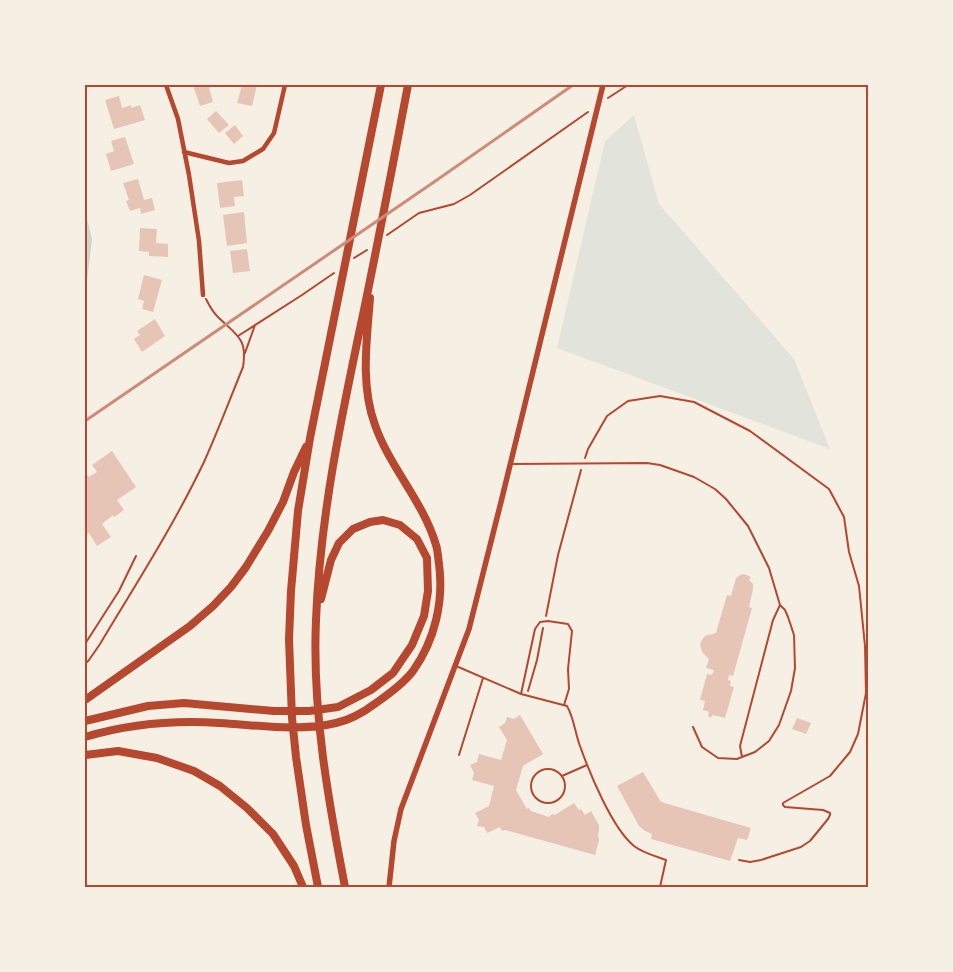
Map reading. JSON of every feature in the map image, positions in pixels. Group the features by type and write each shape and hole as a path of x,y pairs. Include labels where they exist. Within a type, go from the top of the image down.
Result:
{"highway":[{"path":"318,887 296,757 288,639 290,591 298,511 310,438 381,85"},
{"path":"345,887 332,819 318,717 316,620 321,559 334,460 408,85"},
{"path":"85,737 108,730 179,722 280,728 336,723 365,711 391,693 412,672 430,641 439,610 441,578 437,546 425,516 388,455 374,424 367,392 366,360 373,267"},
{"path":"85,700 190,626 231,587 268,531 283,502 294,472 310,438"},
{"path":"85,722 148,706 184,703 274,711 309,711 338,707 371,690 393,673 412,645 424,616 428,591 427,558 417,539 400,525 383,520 370,522 353,529 339,543 331,560 316,620"},
{"path":"85,755 118,751 157,758 194,772 220,786 247,808 273,834 294,866 303,887"}],"street":[{"path":"166,85 178,119 190,176 199,241 203,296"},
{"path":"184,152 230,164 242,161 262,149 274,133 286,85"},
{"path":"389,887 394,841 401,809 456,666 471,620 603,85"}],"lane":[{"path":"510,464 647,463 660,465 694,477 715,489 726,499 748,526 769,568 780,606 785,610 794,635 795,668 791,691 779,725 768,741 755,752 737,759 718,758 702,746 693,727"},
{"path":"85,644 136,556"},
{"path":"742,757 740,746 773,620 780,606"},
{"path":"521,694 536,629 540,622 548,621 568,624 572,631 568,669 569,689 564,705"},
{"path":"456,666 521,694 567,706 588,765 608,809 624,836 636,847 666,860 660,887"},
{"path":"459,755 483,678"},
{"path":"562,776 588,765"},
{"path":"547,768 558,772 562,776 565,786 558,800 547,803 542,802 533,795 531,784 532,778 536,773 547,768"}],"path":[{"path":"383,238 419,213 454,204 470,195 628,85"},
{"path":"351,261 367,250"},
{"path":"238,336 302,296 334,273"},
{"path":"203,296 216,315 238,336 245,355"},
{"path":"85,664 105,636 160,545 186,497 231,399 243,367 249,339 255,325"},
{"path":"527,696 537,660 558,555 583,463 588,449 607,416 628,400 660,396 694,402 750,431 829,489 844,516 849,552 859,586 865,646 866,693 858,734 850,752 830,776 783,803 785,807 823,810 830,813 828,819 810,841 800,847 761,860 750,862 739,860"}],"shaded area":[{"path":"634,115 659,204 794,359 830,449 557,348 605,141"},
{"path":"85,211 92,239 85,297"}],"building":[{"path":"193,85 215,85 209,88 213,102 200,106"},
{"path":"242,85 257,85 252,106 237,103"},
{"path":"119,96 122,108 140,105 145,120 114,129 105,100"},
{"path":"216,111 229,125 219,133 207,119"},
{"path":"235,125 243,136 234,144 225,133"},
{"path":"125,137 134,164 111,171 106,154 114,151 111,141"},
{"path":"138,179 144,200 152,198 155,210 141,214 140,208 130,211 126,201 129,200 123,183"},
{"path":"242,180 244,196 234,197 235,206 220,208 217,183"},
{"path":"244,212 247,243 227,246 223,215"},
{"path":"140,228 157,229 156,243 168,244 168,257 149,256 149,252 139,251"},
{"path":"247,249 250,271 233,273 230,251"},
{"path":"144,275 162,280 153,312 142,309 144,301 138,299"},
{"path":"155,319 165,336 142,352 134,339 140,335 137,331"},
{"path":"112,451 136,487 117,500 124,510 114,517 113,515 102,524 111,537 97,546 89,533 87,534 85,531 85,472 89,477 97,472 92,465"},
{"path":"742,574 751,577 749,580 753,584 753,589 749,607 752,608 733,676 729,675 730,686 734,687 725,718 713,715 710,718 709,712 703,710 705,701 700,700 707,674 712,675 714,670 706,668 709,659 702,652 700,644 705,636 716,633 727,595 731,596 736,578"},
{"path":"520,715 543,754 523,766 516,790 527,809 529,808 531,811 549,817 574,803 585,815 591,811 599,825 599,840 595,855 505,830 502,831 500,827 487,833 484,827 477,826 479,820 475,813 489,806 494,786 472,780 474,773 470,765 477,762 479,754 501,760 507,740 499,727 505,723 507,717 514,719"},
{"path":"797,718 811,723 806,734 792,729"},
{"path":"643,772 661,802 751,828 747,840 738,838 730,861 651,839 652,834 639,826 617,786"}],"railway":[{"path":"85,421 573,85"}]}
